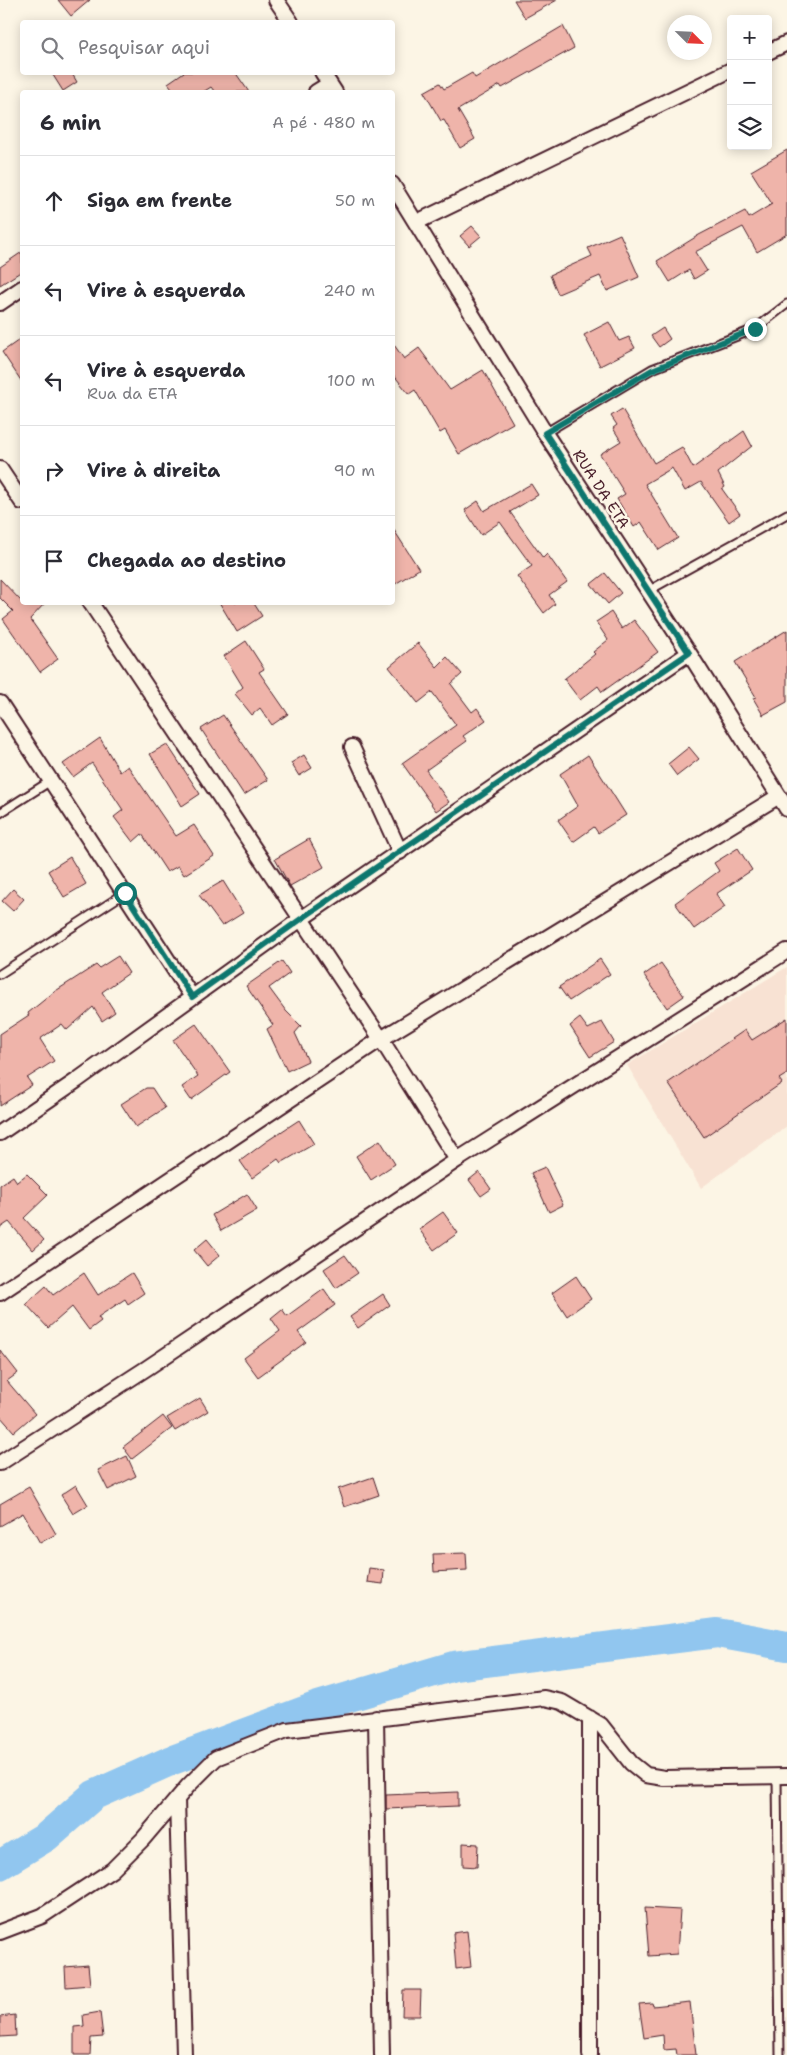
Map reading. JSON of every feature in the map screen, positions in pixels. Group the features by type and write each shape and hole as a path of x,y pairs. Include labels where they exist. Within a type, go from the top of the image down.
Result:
{"street":[{"path":"276,0 290,20"},
{"path":"772,50 787,43"},
{"path":"416,222 727,72"},
{"name":"RUA DA ETA","path":"395,189 545,433 689,653 787,809"},
{"path":"0,303 20,289"},
{"path":"0,469 20,499"},
{"path":"92,605 381,1039 457,1160"},
{"path":"0,1133 76,1081 301,919 689,653"},
{"path":"0,703 192,997"},
{"path":"352,747 400,852"},
{"path":"0,1293 381,1039 779,796"},
{"path":"0,1463 147,1368 457,1160 787,951"},
{"path":"0,1932 42,1916 112,1870 216,1758 287,1730 544,1698 562,1702 601,1725 631,1763 646,1775 664,1778 782,1777"},
{"path":"376,1718 382,2055"},
{"path":"590,1718 590,2055"},
{"path":"177,1799 184,2055"}],"lane":[{"path":"545,433 652,370 755,329 787,304"},
{"path":"648,591 787,514"},
{"path":"0,813 52,780"},
{"path":"0,974 125,893"},
{"path":"780,2055 782,1777"}],"shaded area":[{"path":"787,967 787,1126 701,1188 627,1065"}],"building":[{"path":"58,0 90,0 71,16"},
{"path":"514,0 557,0 525,18"},
{"path":"563,26 574,48 502,88 500,85 458,110 475,139 460,148 444,120 441,121 424,92 440,83 444,89 472,73 475,78"},
{"path":"53,75 73,75 77,82 62,90"},
{"path":"180,75 237,75 248,90 213,90 211,87 206,90 173,90 168,83"},
{"path":"787,150 787,234 757,252 743,227 695,252 707,271 694,279 689,270 670,282 657,261 699,235 745,211 749,218 772,204 751,171"},
{"path":"472,226 481,236 469,246 460,236"},
{"path":"620,234 639,277 607,291 600,276 558,294 550,275 592,256 588,248"},
{"path":"20,253 20,272 0,285 0,267"},
{"path":"609,322 619,341 629,337 635,348 600,366 584,335"},
{"path":"663,328 670,339 659,347 651,336"},
{"path":"20,339 20,379 2,352"},
{"path":"395,346 404,359 419,348 450,390 483,370 513,423 459,454 445,430 440,433 415,390 409,394 395,377"},
{"path":"622,409 654,463 682,447 693,468 744,431 752,446 718,473 725,487 722,489 740,514 729,522 701,482 685,491 672,468 645,484 678,538 659,550 641,522 634,527 617,499 625,494 600,454 621,441 613,428 617,425 611,416"},
{"path":"531,484 538,495 510,512 543,558 547,554 567,582 549,595 555,604 544,613 517,576 532,566 500,522 481,535 465,510 478,501 484,511"},
{"path":"395,532 419,569 395,584"},
{"path":"605,573 621,593 608,604 591,584"},
{"path":"0,579 20,600 20,605 43,605 30,619 58,659 40,672 3,619 13,611 0,598"},
{"path":"221,605 255,605 262,616 237,632"},
{"path":"611,612 622,629 634,620 658,652 602,692 598,686 580,700 564,679 595,654 593,652 608,640 596,622"},
{"path":"787,630 787,702 763,715 753,698 756,697 735,662"},
{"path":"246,641 264,669 259,672 288,714 272,725 260,708 252,715 235,694 243,687 224,656"},
{"path":"418,643 437,667 447,657 462,674 451,684 472,712 477,708 486,720 463,736 467,741 426,770 449,802 436,811 402,763 456,725 432,692 418,703 389,667"},
{"path":"223,715 268,780 244,795 201,729"},
{"path":"100,738 120,772 128,766 176,836 194,825 214,856 184,875 178,866 167,872 142,834 133,842 114,817 123,810 92,763 73,777 63,764"},
{"path":"167,744 200,794 182,806 150,754"},
{"path":"689,747 699,759 677,776 668,764"},
{"path":"304,755 312,768 299,776 291,763"},
{"path":"588,755 626,815 598,833 594,827 573,842 558,820 578,806 560,774"},
{"path":"309,839 324,867 290,886 275,859"},
{"path":"738,848 752,870 716,894 725,907 694,929 675,903 719,871 714,863"},
{"path":"70,857 86,884 64,897 48,871"},
{"path":"223,881 243,913 222,926 199,895"},
{"path":"13,889 24,899 13,911 2,901"},
{"path":"118,956 129,973 102,992 115,1012 102,1021 93,1007 67,1030 62,1024 40,1039 54,1061 27,1078 32,1085 0,1106 0,1034 29,1015 28,1013 54,992 96,965 99,968"},
{"path":"600,959 610,974 569,1001 559,987"},
{"path":"282,961 290,973 269,988 286,1011 301,1026 295,1033 308,1061 287,1071 267,1029 273,1025 246,986"},
{"path":"661,963 684,996 667,1008 644,975"},
{"path":"580,1018 588,1029 602,1022 614,1042 590,1057 570,1026"},
{"path":"787,1018 787,1074 779,1079 782,1083 704,1137 668,1083 745,1030 752,1040"},
{"path":"196,1024 230,1072 191,1100 182,1087 198,1076 173,1040"},
{"path":"146,1088 152,1088 165,1108 136,1127 121,1104"},
{"path":"299,1120 314,1144 281,1163 278,1159 252,1178 240,1161"},
{"path":"380,1140 395,1164 371,1180 356,1156"},
{"path":"545,1167 563,1205 549,1212 531,1173"},
{"path":"479,1172 491,1189 481,1196 469,1180"},
{"path":"27,1174 48,1195 24,1218 44,1240 33,1250 9,1222 0,1228 0,1185 13,1176 17,1182"},
{"path":"247,1194 257,1210 221,1231 212,1215"},
{"path":"443,1212 458,1233 434,1250 419,1229"},
{"path":"207,1239 220,1255 207,1266 194,1250"},
{"path":"345,1255 358,1273 336,1288 324,1269"},
{"path":"84,1273 98,1295 132,1273 144,1293 128,1304 125,1299 98,1317 101,1321 89,1330 72,1307 48,1328 26,1304 46,1286 53,1295"},
{"path":"576,1276 591,1299 567,1316 552,1293"},
{"path":"324,1289 335,1305 298,1332 306,1342 258,1377 244,1358 280,1331 271,1318 282,1309 287,1316"},
{"path":"383,1294 390,1305 358,1328 350,1317"},
{"path":"0,1350 18,1373 7,1381 35,1414 14,1432 0,1416"},
{"path":"200,1398 208,1411 175,1431 167,1418"},
{"path":"163,1416 172,1428 132,1459 123,1447"},
{"path":"127,1456 136,1476 108,1490 98,1470"},
{"path":"373,1477 379,1495 344,1507 338,1489"},
{"path":"76,1485 88,1505 73,1514 61,1495"},
{"path":"29,1487 56,1534 40,1543 23,1513 0,1526 0,1504"},
{"path":"466,1553 467,1570 434,1572 433,1554"},
{"path":"369,1568 384,1570 383,1584 367,1582"},
{"path":"458,1792 458,1806 386,1809 386,1795"},
{"path":"463,1843 478,1844 477,1867 463,1866"},
{"path":"645,1908 680,1910 677,1954 649,1956"},
{"path":"467,1931 471,1967 456,1969 453,1933"},
{"path":"88,1965 90,1985 66,1987 65,1967"},
{"path":"403,1990 421,1990 420,2016 402,2016"},
{"path":"690,2002 696,2055 677,2055 676,2049 664,2050 663,2035 644,2038 639,2004 652,2003 653,2006"},
{"path":"100,2012 103,2037 91,2038 90,2055 74,2055 74,2027 84,2026 83,2015"},
{"path":"15,2015 16,2036 0,2037 0,2017"}],"waterway":[{"path":"0,1865 46,1837 94,1795 170,1761 315,1707 454,1666 717,1633 787,1646"}],"route":[{"path":"125,893 192,997 301,919 689,653 545,433 652,370 755,329"}]}
